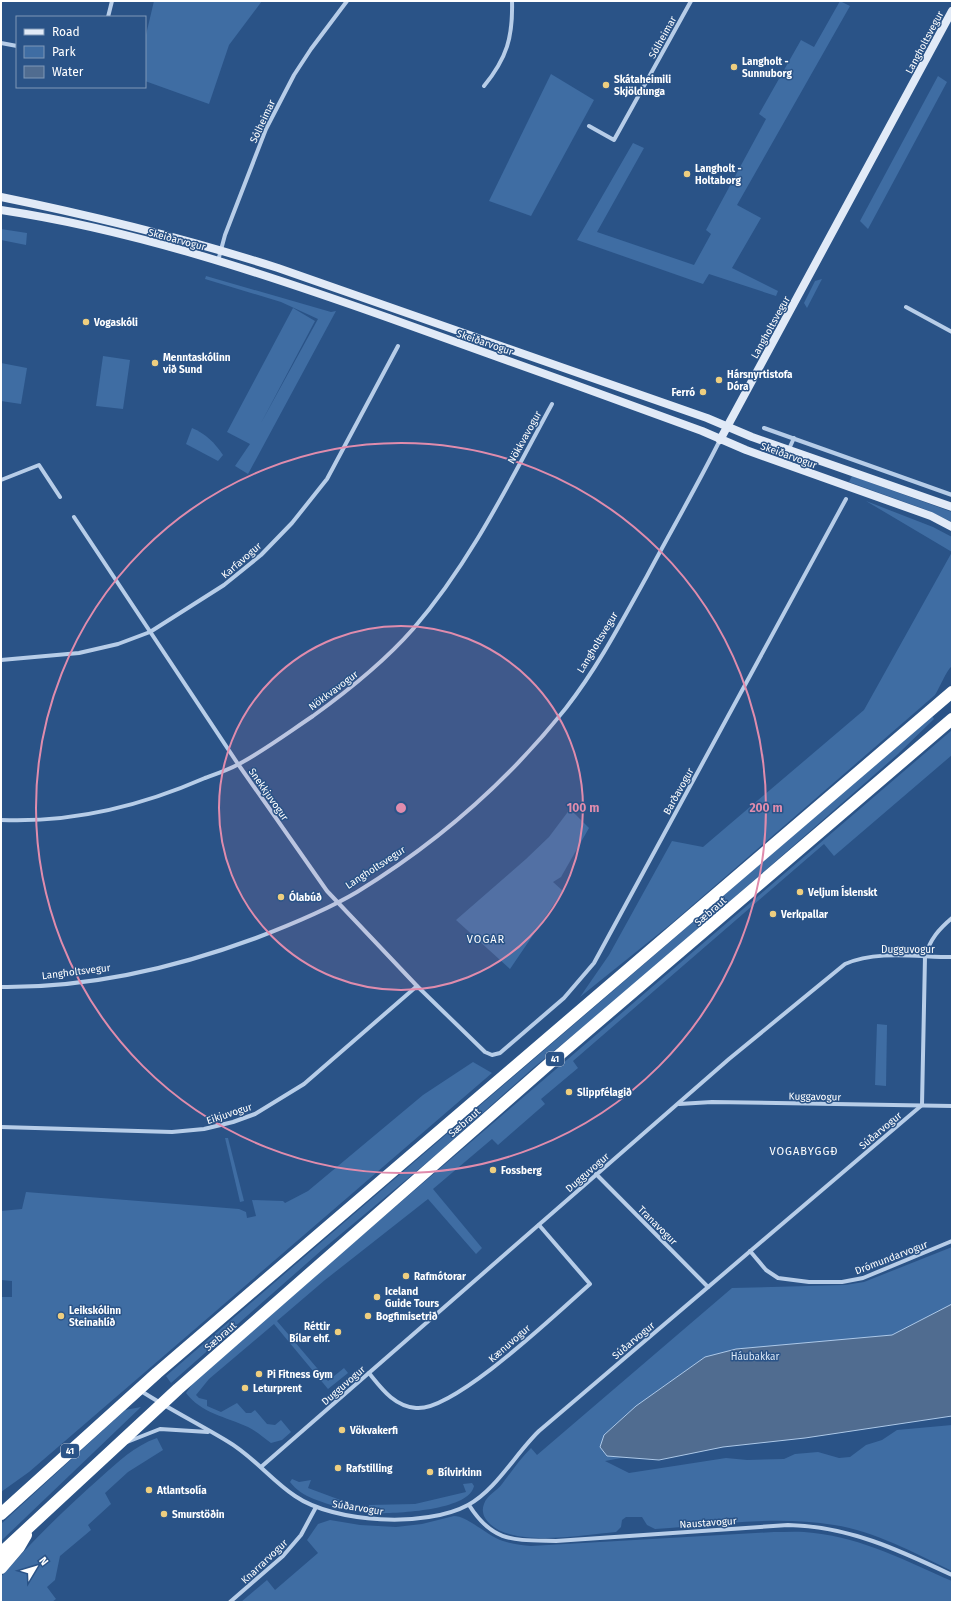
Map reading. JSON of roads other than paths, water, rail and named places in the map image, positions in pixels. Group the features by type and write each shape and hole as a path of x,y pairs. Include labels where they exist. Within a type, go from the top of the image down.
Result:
{"highway":[{"name":"Sæbraut","path":"1,1514 139,1389 952,692"},
{"name":"Sæbraut","path":"1,1553 162,1404 551,1062 952,719"},
{"path":"1,1502 26,1490"},
{"path":"1,1568 19,1547 33,1522"}],"street":[{"path":"108,16 112,1"},
{"name":"Sólheimar","path":"218,261 266,129 279,102 311,49 347,1"},
{"path":"484,86 498,69 507,48 512,21 512,1"},
{"name":"Sólheimar","path":"589,126 614,140 691,1"},
{"name":"Langholtsvegur","path":"1,987 72,982 138,973 227,948 298,921 356,892 399,864 464,814 526,756 567,707 591,674 613,638 952,11"},
{"path":"1,43 16,46"},
{"name":"Skeiðarvogur","path":"1,197 123,224 221,250 278,268 707,418 727,427 952,507"},
{"name":"Skeiðarvogur","path":"1,210 45,217 125,235 218,261 291,284 702,431 720,440 819,477 930,516 952,527"},
{"path":"906,307 952,332"},
{"name":"Karfavogur","path":"1,660 79,653 118,644 150,632 224,585 261,555 292,523 327,479 398,346"},
{"name":"Nökkvavogur","path":"1,820 22,821 78,816 125,806 173,792 238,764 280,739 330,704 376,667 413,629 441,593 475,543 552,404"},
{"name":"Skeiðarvogur","path":"764,428 952,495"},
{"name":"Skeiðarvogur","path":"790,449 794,438"},
{"path":"1,480 39,465 60,497"},
{"name":"Barðavogur","path":"485,1052 492,1055 500,1053 564,998 594,963 846,499"},
{"name":"Snekkjuvogur","path":"74,517 238,764 327,891 417,986 485,1052"},
{"path":"922,1105 925,957 929,943 934,935 952,918"},
{"name":"Dugguvogur","path":"261,1467 677,1104 844,964 856,960 888,956 952,956"},
{"name":"Eikjuvogur","path":"1,1127 172,1132 204,1129 233,1122 255,1114 304,1084 417,986"},
{"name":"Kuggavogur","path":"677,1104 712,1102 952,1106"},
{"name":"Súðarvogur","path":"139,1389 162,1404 227,1441 295,1496 316,1507 338,1514 380,1520 435,1515 469,1505 498,1479 539,1431 922,1105"},
{"name":"Tranavogur","path":"596,1174 708,1287"},
{"name":"Kænuvogur","path":"369,1373 387,1395 402,1405 417,1408 447,1398 486,1374 590,1284 539,1225"},
{"name":"Drómundarvogur","path":"750,1250 766,1270 778,1278 809,1282 842,1282 863,1278 952,1241"},
{"name":"Súðarvogur","path":"113,1450 137,1437 160,1429 210,1432"},
{"name":"Naustavogur","path":"469,1505 482,1523 495,1533 507,1537 529,1540 556,1541 788,1525 823,1527 858,1534 952,1575"},
{"name":"Knarrarvogur","path":"230,1602 283,1556 301,1535 316,1507"}],"water":[{"path":"952,1304 952,1416 805,1438 723,1447 659,1460 607,1456 600,1447 604,1435 636,1406 705,1357 736,1349 892,1335"}],"place":[{"name":"Langholt - Sunnuborg","path":"734,67"},
{"name":"Skátaheimili Skjöldunga","path":"606,85"},
{"name":"Langholt - Holtaborg","path":"687,174"},
{"name":"Vogaskóli","path":"86,322"},
{"name":"Menntaskólinn við Sund","path":"155,363"},
{"name":"Hársnyrtistofa Dóra","path":"719,380"},
{"name":"Ferró","path":"703,392"},
{"name":"Veljum Íslenskt","path":"800,892"},
{"name":"Ólabúð","path":"281,897"},
{"name":"Verkpallar","path":"773,914"},
{"name":"Slippfélagið","path":"569,1092"},
{"name":"Fossberg","path":"493,1170"},
{"name":"Rafmótorar","path":"406,1276"},
{"name":"Iceland Guide Tours","path":"377,1297"},
{"name":"Leikskólinn Steinahlíð","path":"61,1316"},
{"name":"Bogfimisetrið","path":"368,1316"},
{"name":"Réttir Bílar ehf.","path":"338,1332"},
{"name":"Pi Fitness Gym","path":"259,1374"},
{"name":"Leturprent","path":"245,1388"},
{"name":"Vökvakerfi","path":"342,1430"},
{"name":"Rafstilling","path":"338,1468"},
{"name":"Bílvirkinn","path":"430,1472"},
{"name":"Atlantsolía","path":"149,1490"},
{"name":"Smurstöðin","path":"164,1514"}],"district":[{"name":"VOGAR","path":"486,939"},
{"name":"VOGABYGGÐ","path":"804,1151"}],"park label":[{"name":"Háubakkar","path":"755,1356"}]}
